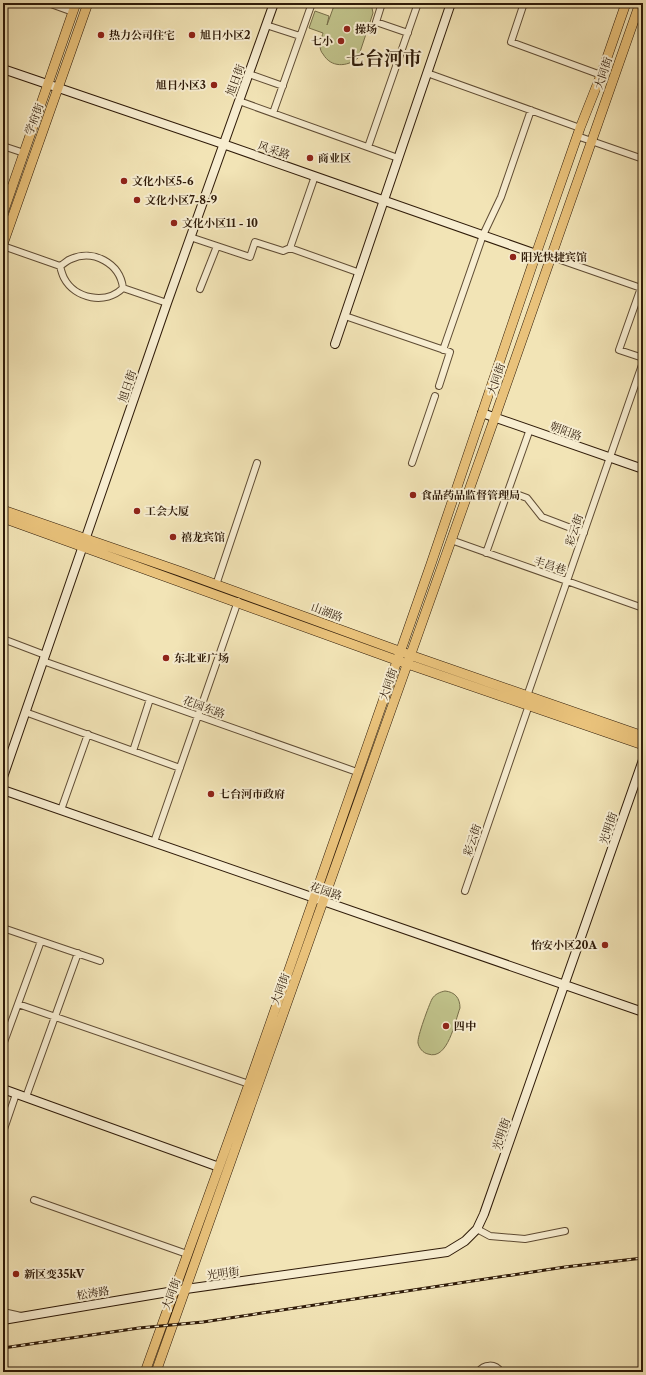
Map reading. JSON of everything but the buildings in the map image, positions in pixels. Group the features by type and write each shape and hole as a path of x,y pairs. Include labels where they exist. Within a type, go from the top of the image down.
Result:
{"main road":[{"name":"学府街","path":"3,245 88,3"},
{"name":"旭日街","path":"3,776 190,237 274,3"},
{"path":"335,344 451,3"},
{"name":"大同街","path":"145,1372 249,1084 431,564 536,254 626,3"},
{"name":"大同街","path":"156,1372 324,902 552,257 640,3"},
{"name":"学府街","path":"3,213 75,7"},
{"name":"风采路","path":"3,69 223,144 536,254"},
{"name":"朝阳路","path":"482,413 643,469"},
{"name":"山湖路","path":"3,510 238,603 398,655"},
{"name":"山湖路","path":"3,518 84,542 241,593 398,655 527,701 643,745"},
{"name":"山湖路","path":"527,701 643,736"},
{"name":"光明街","path":"186,1289 448,1252 465,1241 477,1229 484,1214 643,760"},
{"name":"花园路","path":"3,790 643,1012"},
{"path":"3,1089 219,1167"},
{"name":"松涛路","path":"3,1320 186,1289"}],"street":[{"path":"48,3 75,7"},
{"path":"273,113 312,3"},
{"path":"382,3 376,22 408,33"},
{"path":"368,147 418,3"},
{"path":"523,3 511,42 601,75"},
{"path":"266,25 300,36"},
{"path":"427,73 531,110 579,132 592,140 643,159"},
{"path":"249,74 283,86"},
{"path":"239,101 398,158"},
{"path":"443,350 483,235 501,197 531,110"},
{"path":"3,146 24,153"},
{"path":"290,248 315,176"},
{"path":"190,237 250,257 255,242 283,251 290,248 360,272"},
{"path":"3,245 60,266"},
{"path":"200,289 217,246"},
{"path":"60,266 70,259 79,256 98,257 106,261 114,268 121,279 123,288"},
{"path":"552,257 642,285 619,350 643,358"},
{"path":"60,266 64,278 69,285 84,296 100,298 116,293 123,288"},
{"path":"123,288 167,303"},
{"path":"345,316 450,352 439,386"},
{"name":"彩云街","path":"465,891 567,581 643,362"},
{"path":"412,463 435,396"},
{"path":"486,552 530,429"},
{"path":"216,585 257,463"},
{"path":"508,491 527,498 542,517 584,533"},
{"name":"丰昌巷","path":"451,540 643,608"},
{"path":"154,842 241,593"},
{"name":"花园东路","path":"3,639 44,658 150,698 357,772"},
{"path":"133,751 150,698"},
{"path":"25,712 180,768"},
{"path":"61,810 88,734"},
{"path":"3,928 100,961"},
{"path":"3,1045 41,941"},
{"path":"26,1097 78,953"},
{"path":"18,1004 249,1084"},
{"path":"3,1132 16,1094"},
{"path":"34,1200 187,1254"},
{"path":"477,1229 490,1236 524,1239 565,1231"},
{"path":"3,1312 24,1316"},
{"path":"478,1372 482,1367 491,1365 496,1367 501,1372"}],"green space":[{"name":"操场","path":"335,3 371,3 373,13 358,58 349,63 339,65 326,59 320,48 323,33 309,28 315,11 329,16 327,25"},
{"path":"445,991 454,994 458,998 460,1008 446,1046 441,1052 435,1055 428,1054 419,1047 419,1034 432,999"}],"railway":[{"path":"3,1348 139,1328 203,1322 565,1267 643,1258"}],"place":[{"name":"操场","path":"347,29"},
{"name":"热力公司住宅","path":"101,35"},
{"name":"旭日小区2","path":"192,35"},
{"name":"七小","path":"341,41"},
{"name":"旭日小区3","path":"214,85"},
{"name":"商业区","path":"310,158"},
{"name":"文化小区5-6","path":"124,181"},
{"name":"文化小区7-8-9","path":"137,200"},
{"name":"文化小区11 - 10","path":"174,223"},
{"name":"阳光快捷宾馆","path":"513,257"},
{"name":"食品药品监督管理局","path":"413,495"},
{"name":"工会大厦","path":"137,511"},
{"name":"禧龙宾馆","path":"173,537"},
{"name":"东北亚广场","path":"166,658"},
{"name":"七台河市政府","path":"211,794"},
{"name":"怡安小区20A","path":"605,945"},
{"name":"四中","path":"446,1026"},
{"name":"新区变35kV","path":"16,1274"}],"district":[{"name":"七台河市","path":"384,58"}]}
